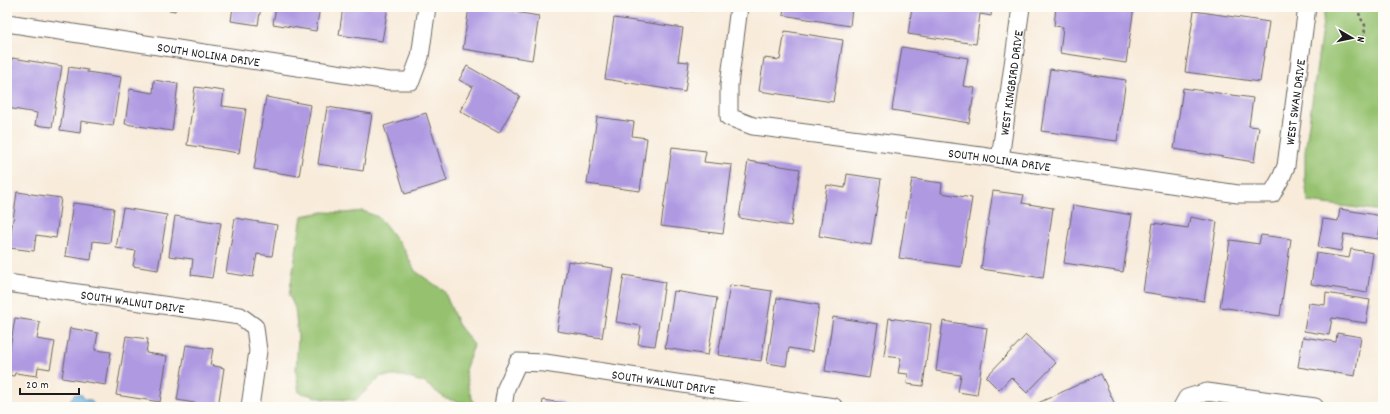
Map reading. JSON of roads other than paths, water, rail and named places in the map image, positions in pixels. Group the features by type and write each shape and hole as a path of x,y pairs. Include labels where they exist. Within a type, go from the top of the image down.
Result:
{"street":[{"name":"SOUTH NOLINA DRIVE","path":"7,22 389,81 412,81 420,57 427,7"},
{"name":"SOUTH NOLINA DRIVE","path":"739,7 729,85 729,117 753,126 1000,159 1238,194 1272,194"},
{"name":"WEST KINGBIRD DRIVE","path":"1000,159 1021,7"},
{"name":"WEST SWAN DRIVE","path":"1272,194 1286,166 1307,7"},
{"name":"SOUTH WALNUT DRIVE","path":"7,283 26,284 240,316 255,327 258,351 250,407"},
{"name":"SOUTH WALNUT DRIVE","path":"503,407 506,388 518,362 545,363 761,401 834,407"},
{"path":"1184,402 1207,392 1315,407"}],"water":[{"path":"75,394 82,395 84,399 91,400 95,407 74,407 70,400"}]}
